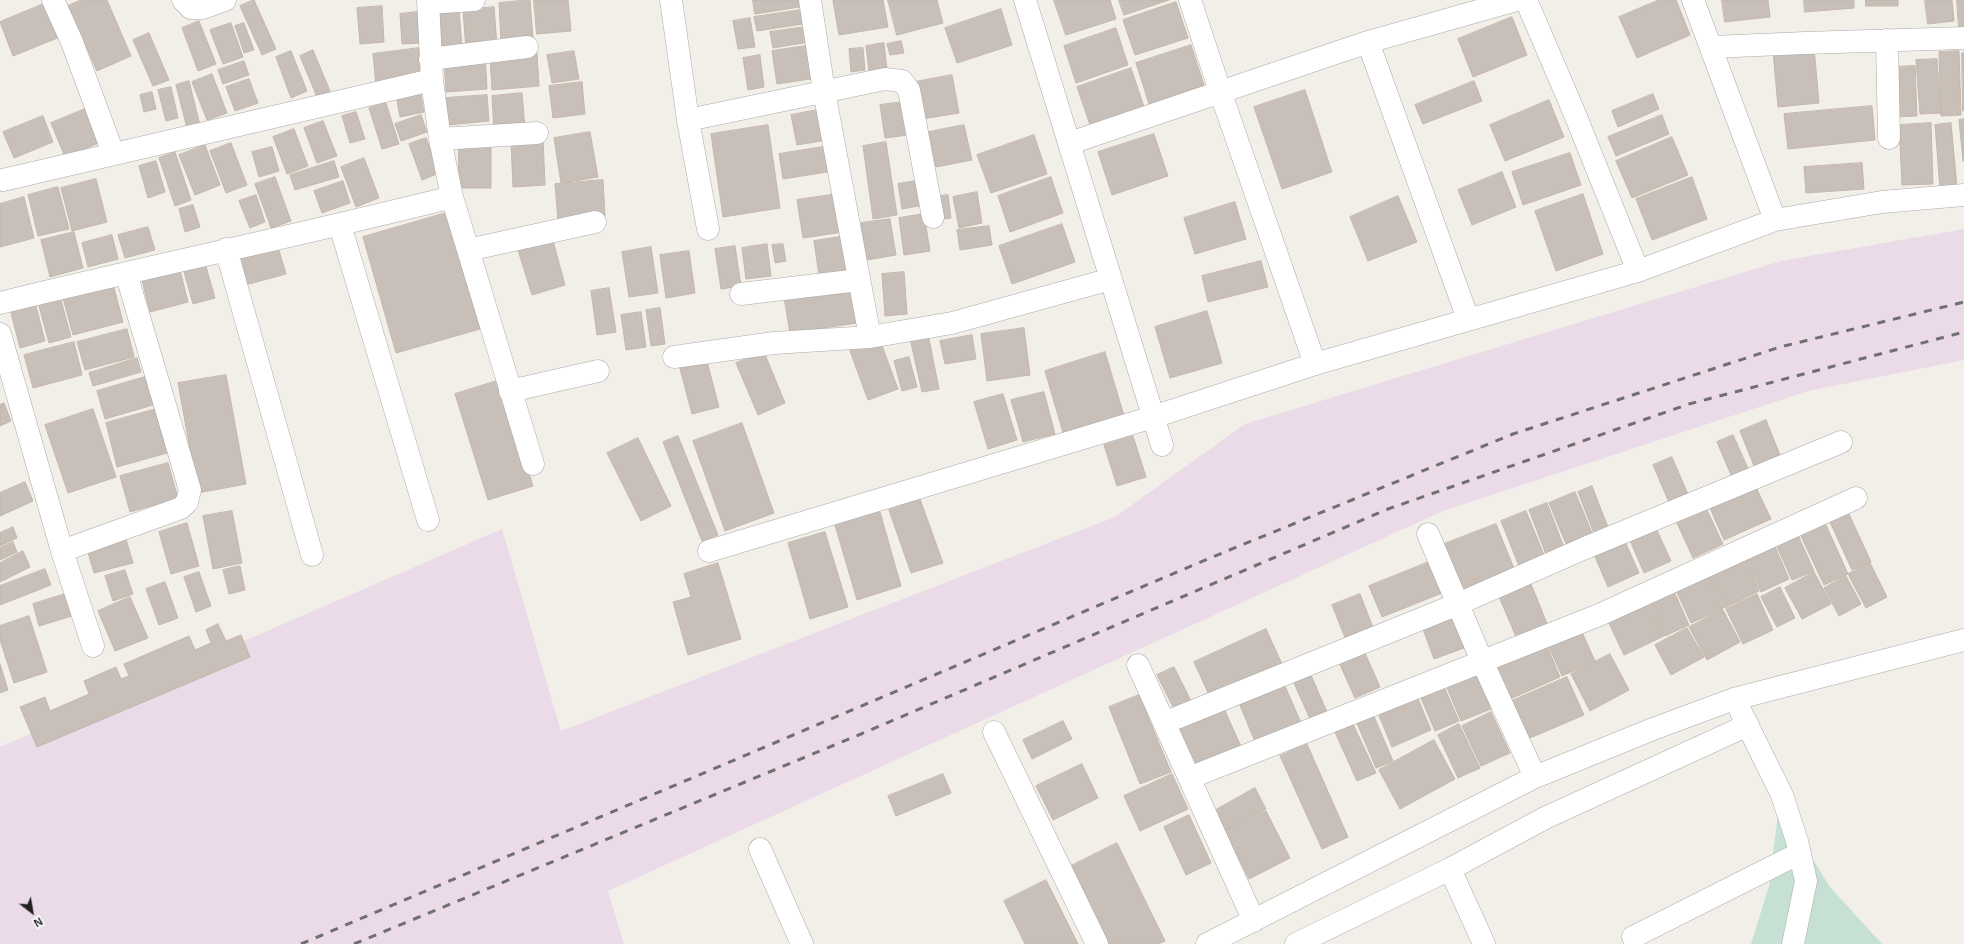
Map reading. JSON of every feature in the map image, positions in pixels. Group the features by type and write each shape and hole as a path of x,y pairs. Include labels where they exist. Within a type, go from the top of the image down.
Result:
{"street":[{"path":"52,0 72,42 113,153"},
{"path":"183,0 191,8 203,8 225,0"},
{"path":"474,0 428,2 431,70 440,139 452,197 533,464"},
{"path":"671,0 688,120 708,229"},
{"path":"1025,0 1162,446"},
{"path":"1190,0 1315,364"},
{"path":"1070,143 1368,42 1517,0"},
{"path":"1526,0 1574,112 1638,271"},
{"path":"1693,0 1712,47 1775,220"},
{"path":"815,1 824,91 870,337"},
{"path":"1712,47 1964,38"},
{"path":"1886,40 1889,138"},
{"path":"1368,42 1468,318"},
{"path":"1,178 113,153 431,70 527,47"},
{"path":"688,120 885,79 902,81 909,90 933,217"},
{"path":"440,139 537,133"},
{"path":"709,551 1153,417 1315,364 1468,318 1638,271 1775,220 1882,202 1964,195"},
{"path":"0,303 126,272 340,225 452,197"},
{"path":"468,250 595,222"},
{"path":"340,225 428,520"},
{"path":"226,250 312,555"},
{"path":"62,551 181,508 187,502 190,490 126,272"},
{"path":"674,357 774,342 870,337 952,323 1111,279"},
{"path":"741,294 859,280"},
{"path":"0,334 62,551 93,646"},
{"path":"510,391 598,371"},
{"path":"1164,723 1458,604 1585,548 1841,442"},
{"path":"1189,778 1598,614 1856,498"},
{"path":"1428,534 1482,661 1535,777"},
{"path":"1207,944 1535,777 1653,729 1734,699 1964,640"},
{"path":"1138,665 1254,921"},
{"path":"1734,699 1782,795 1800,853 1806,881 1793,944"},
{"path":"1296,944 1450,869 1545,818 1748,725"},
{"path":"994,732 1097,944"},
{"path":"760,849 802,944"},
{"path":"1633,937 1800,853"},
{"path":"1450,869 1484,944"}],"shaded area":[{"path":"1964,229 1964,360 1808,391 1443,511 608,891 624,944 0,944 0,747 502,529 561,731 1115,517 1245,424 1781,261"}],"green space":[{"path":"1779,806 1830,887 1882,944 1751,944 1769,886"}],"building":[{"path":"81,0 107,0 131,56 97,71 68,6"},
{"path":"254,0 276,49 262,55 240,6"},
{"path":"530,0 533,38 501,41 499,3"},
{"path":"534,0 568,0 571,31 537,34"},
{"path":"753,0 805,0 806,6 755,14"},
{"path":"883,0 888,27 839,35 833,1"},
{"path":"888,0 937,0 943,23 897,35"},
{"path":"1054,0 1110,0 1116,19 1066,35"},
{"path":"1119,0 1169,0 1124,15"},
{"path":"1659,0 1676,0 1690,35 1637,58 1619,17"},
{"path":"1722,0 1768,0 1770,17 1725,22"},
{"path":"1804,0 1854,0 1854,8 1805,12"},
{"path":"1866,0 1898,0 1898,6 1866,6"},
{"path":"1925,0 1952,0 1954,21 1928,24"},
{"path":"1957,0 1964,0 1964,28 1959,28"},
{"path":"1176,2 1188,38 1135,55 1123,20"},
{"path":"46,3 60,37 13,56 0,22"},
{"path":"382,6 384,42 360,44 357,8"},
{"path":"494,7 497,46 466,49 463,10"},
{"path":"807,9 809,23 757,31 754,17"},
{"path":"1001,9 1012,45 957,63 945,28"},
{"path":"459,10 462,47 442,48 439,12"},
{"path":"417,12 420,43 402,44 400,14"},
{"path":"1512,17 1527,55 1473,77 1458,39"},
{"path":"750,18 755,47 738,49 733,21"},
{"path":"199,21 216,64 198,71 182,28"},
{"path":"231,23 243,57 223,64 210,30"},
{"path":"244,23 254,50 244,53 235,26"},
{"path":"812,26 815,41 773,48 770,32"},
{"path":"1116,28 1128,65 1076,83 1064,46"},
{"path":"149,33 169,80 153,86 133,40"},
{"path":"901,41 904,53 890,55 887,44"},
{"path":"884,43 887,70 869,72 866,46"},
{"path":"812,45 817,78 777,84 772,51"},
{"path":"1191,45 1204,85 1149,104 1136,63"},
{"path":"1814,47 1819,103 1778,107 1773,51"},
{"path":"419,48 422,79 376,85 373,54"},
{"path":"863,48 865,70 851,72 849,49"},
{"path":"313,50 330,91 317,97 300,56"},
{"path":"291,51 307,91 291,98 276,57"},
{"path":"574,51 579,79 552,83 547,55"},
{"path":"1959,51 1961,115 1941,116 1939,52"},
{"path":"537,53 539,86 492,90 490,57"},
{"path":"1962,53 1964,53 1964,111 1963,111"},
{"path":"485,55 487,89 446,92 444,59"},
{"path":"760,55 764,87 748,90 743,58"},
{"path":"1937,59 1941,113 1920,114 1916,60"},
{"path":"244,61 249,75 223,84 218,70"},
{"path":"1915,66 1917,116 1893,117 1891,67"},
{"path":"1131,68 1144,107 1090,125 1077,87"},
{"path":"212,74 227,113 207,120 192,82"},
{"path":"952,75 959,113 922,119 915,82"},
{"path":"249,79 258,103 235,111 226,87"},
{"path":"189,81 200,125 187,128 176,85"},
{"path":"1474,81 1482,101 1423,124 1415,105"},
{"path":"582,82 585,114 553,118 549,86"},
{"path":"419,84 424,112 400,117 395,90"},
{"path":"171,87 178,118 166,121 158,90"},
{"path":"1305,90 1332,172 1282,189 1254,107"},
{"path":"152,92 156,109 144,112 140,95"},
{"path":"522,93 525,129 494,131 492,96"},
{"path":"1653,94 1659,109 1618,127 1612,111"},
{"path":"487,95 489,121 448,125 446,98"},
{"path":"1549,100 1564,137 1505,161 1490,125"},
{"path":"903,102 908,135 885,138 880,105"},
{"path":"386,103 399,144 382,149 369,108"},
{"path":"1872,106 1875,140 1788,149 1784,114"},
{"path":"85,109 99,143 65,157 51,123"},
{"path":"822,109 828,140 797,145 791,115"},
{"path":"356,112 365,139 350,143 342,116"},
{"path":"421,115 427,132 401,141 395,124"},
{"path":"1662,115 1669,134 1616,156 1608,137"},
{"path":"43,116 53,142 14,158 3,132"},
{"path":"1964,119 1964,161 1963,161 1959,120"},
{"path":"323,121 337,156 317,163 304,128"},
{"path":"1931,123 1933,184 1902,185 1899,125"},
{"path":"1951,123 1957,187 1940,189 1935,125"},
{"path":"768,125 780,208 723,217 711,134"},
{"path":"964,125 972,160 936,167 929,132"},
{"path":"294,129 308,166 287,174 273,137"},
{"path":"590,132 598,177 561,183 554,138"},
{"path":"1154,134 1168,176 1112,195 1098,152"},
{"path":"1034,135 1047,174 991,193 977,155"},
{"path":"1672,137 1688,175 1632,198 1616,161"},
{"path":"426,138 439,173 422,180 409,144"},
{"path":"543,139 545,185 513,187 511,141"},
{"path":"459,141 491,142 491,188 459,188"},
{"path":"886,142 897,215 873,219 863,146"},
{"path":"231,143 247,185 226,193 210,151"},
{"path":"205,145 220,185 195,195 179,155"},
{"path":"829,146 833,171 783,179 779,154"},
{"path":"272,147 279,171 259,177 252,152"},
{"path":"175,152 191,200 175,206 159,158"},
{"path":"1570,153 1581,185 1523,205 1512,172"},
{"path":"364,158 379,198 356,207 341,167"},
{"path":"156,161 165,192 148,198 139,166"},
{"path":"334,161 339,177 295,190 290,175"},
{"path":"1862,163 1864,189 1806,193 1804,167"},
{"path":"1502,172 1516,207 1472,225 1458,190"},
{"path":"275,177 291,221 271,228 255,184"},
{"path":"1051,177 1063,213 1010,232 998,196"},
{"path":"1692,177 1707,219 1652,240 1636,199"},
{"path":"96,179 107,222 72,231 61,188"},
{"path":"603,180 605,216 558,220 555,184"},
{"path":"343,181 350,203 322,213 314,191"},
{"path":"915,181 919,206 902,209 898,184"},
{"path":"58,187 69,229 38,236 28,195"},
{"path":"977,192 982,223 959,228 953,197"},
{"path":"837,194 843,232 803,238 797,200"},
{"path":"1583,194 1603,254 1556,271 1535,211"},
{"path":"256,195 265,222 250,228 239,201"},
{"path":"948,195 951,218 936,220 933,197"},
{"path":"1398,196 1417,242 1368,261 1350,217"},
{"path":"24,197 34,238 0,247 0,204"},
{"path":"1235,202 1246,239 1195,254 1184,218"},
{"path":"193,205 200,227 185,232 179,209"},
{"path":"446,213 480,329 396,353 363,237"},
{"path":"924,214 930,251 904,255 899,218"},
{"path":"890,219 896,255 867,260 861,223"},
{"path":"1062,224 1075,262 1012,284 999,246"},
{"path":"989,226 992,245 960,250 957,230"},
{"path":"148,227 155,250 125,258 118,235"},
{"path":"74,232 83,268 50,277 41,240"},
{"path":"112,235 118,259 88,267 82,243"},
{"path":"846,236 852,277 820,282 814,241"},
{"path":"552,237 565,285 532,295 517,247"},
{"path":"767,244 771,276 746,279 742,248"},
{"path":"783,244 786,261 775,263 772,245"},
{"path":"735,246 741,286 721,289 715,249"},
{"path":"278,247 286,274 245,285 238,257"},
{"path":"651,247 658,293 629,297 622,252"},
{"path":"689,251 695,293 666,298 660,255"},
{"path":"1261,261 1268,287 1208,302 1202,276"},
{"path":"205,263 215,298 193,304 183,268"},
{"path":"179,266 188,302 150,312 141,276"},
{"path":"904,272 907,314 885,316 882,274"},
{"path":"113,284 123,322 73,335 63,298"},
{"path":"852,287 857,323 790,333 784,297"},
{"path":"609,288 616,332 597,335 591,291"},
{"path":"61,300 71,337 49,343 39,306"},
{"path":"36,306 45,341 20,348 11,313"},
{"path":"660,308 665,344 651,346 646,310"},
{"path":"1207,311 1222,363 1170,378 1155,327"},
{"path":"641,312 646,347 626,350 621,315"},
{"path":"1024,328 1030,375 987,381 981,334"},
{"path":"127,329 134,357 85,370 77,342"},
{"path":"928,334 939,389 922,392 910,338"},
{"path":"972,335 976,359 945,364 940,341"},
{"path":"880,340 898,389 868,400 850,351"},
{"path":"74,342 82,375 33,388 24,355"},
{"path":"764,352 785,403 758,415 736,363"},
{"path":"1105,352 1125,419 1064,436 1045,371"},
{"path":"909,357 917,387 902,391 894,361"},
{"path":"137,358 141,372 93,386 89,373"},
{"path":"706,358 719,407 692,414 679,365"},
{"path":"226,375 246,484 198,493 178,383"},
{"path":"145,377 153,405 105,419 97,391"},
{"path":"500,380 533,486 488,500 455,394"},
{"path":"1044,392 1055,434 1023,442 1011,400"},
{"path":"1003,394 1017,440 988,449 974,402"},
{"path":"4,403 11,421 0,426 0,405"},
{"path":"93,409 116,477 68,493 45,425"},
{"path":"156,409 167,453 117,467 106,423"},
{"path":"1766,420 1782,460 1756,471 1740,431"},
{"path":"742,423 774,513 725,531 693,441"},
{"path":"1733,435 1751,475 1734,482 1717,442"},
{"path":"678,436 718,535 702,541 663,442"},
{"path":"1133,436 1146,477 1117,486 1104,445"},
{"path":"638,438 671,506 641,521 607,453"},
{"path":"1672,457 1690,499 1671,507 1653,465"},
{"path":"168,463 178,498 130,512 120,476"},
{"path":"25,482 33,501 0,516 0,493"},
{"path":"1592,486 1611,535 1597,541 1578,492"},
{"path":"1756,487 1771,519 1724,540 1710,508"},
{"path":"1575,492 1595,540 1569,551 1549,503"},
{"path":"920,499 943,563 911,573 889,510"},
{"path":"1547,503 1565,550 1547,557 1529,510"},
{"path":"1707,510 1723,544 1693,558 1677,523"},
{"path":"232,511 242,563 213,569 203,516"},
{"path":"1526,511 1544,555 1519,566 1501,521"},
{"path":"880,512 901,586 857,600 835,525"},
{"path":"1849,514 1871,562 1852,570 1830,522"},
{"path":"187,523 199,566 171,574 159,532"},
{"path":"1496,524 1517,576 1464,597 1444,544"},
{"path":"1826,525 1848,574 1824,585 1801,536"},
{"path":"1655,526 1671,561 1644,573 1629,538"},
{"path":"13,527 17,538 0,546 0,533"},
{"path":"825,532 848,607 810,619 788,543"},
{"path":"1797,533 1814,571 1792,580 1775,542"},
{"path":"126,539 133,563 94,573 87,549"},
{"path":"1624,539 1639,573 1608,587 1593,552"},
{"path":"13,542 17,552 0,560 0,548"},
{"path":"1774,544 1789,579 1761,592 1745,557"},
{"path":"23,551 30,567 0,582 0,563"},
{"path":"1744,557 1759,591 1724,608 1708,573"},
{"path":"1429,562 1442,593 1382,617 1369,586"},
{"path":"718,563 741,639 688,655 673,602 691,597 684,574"},
{"path":"1870,563 1887,597 1866,608 1848,574"},
{"path":"240,566 245,590 229,594 223,570"},
{"path":"45,569 51,585 0,605 0,586"},
{"path":"125,570 133,594 113,601 105,576"},
{"path":"199,572 211,606 196,612 184,577"},
{"path":"1814,572 1831,604 1802,619 1785,588"},
{"path":"1707,573 1723,609 1691,623 1675,588"},
{"path":"1846,576 1861,604 1839,616 1824,588"},
{"path":"1529,579 1548,626 1517,639 1497,592"},
{"path":"165,582 178,618 159,625 146,589"},
{"path":"1672,587 1689,625 1665,636 1648,598"},
{"path":"1780,587 1795,618 1777,627 1761,597"},
{"path":"65,594 72,616 39,626 33,604"},
{"path":"1360,594 1374,630 1346,640 1332,605"},
{"path":"1757,594 1773,630 1743,644 1726,609"},
{"path":"130,597 148,638 115,651 98,611"},
{"path":"1647,599 1664,636 1624,655 1606,617"},
{"path":"1449,610 1464,648 1434,659 1420,621"},
{"path":"1723,610 1740,642 1707,660 1689,627"},
{"path":"29,616 47,672 14,683 0,640 0,626"},
{"path":"218,624 226,641 241,635 250,657 37,747 20,707 45,697 50,711 89,694 84,681 116,667 121,679 129,676 124,664 189,636 195,650 211,643 206,630"},
{"path":"1580,628 1595,661 1562,676 1547,642"},
{"path":"1687,628 1704,657 1671,675 1655,645"},
{"path":"1266,629 1282,664 1210,697 1194,662"},
{"path":"1546,643 1560,677 1510,699 1496,665"},
{"path":"1362,646 1380,687 1355,698 1337,658"},
{"path":"1610,654 1629,690 1590,711 1571,674"},
{"path":"0,664 8,690 0,693"},
{"path":"1307,666 1327,712 1310,719 1290,674"},
{"path":"1174,667 1191,701 1174,709 1157,675"},
{"path":"1474,670 1491,709 1461,721 1445,683"},
{"path":"1567,677 1584,715 1523,741 1507,703"},
{"path":"1282,679 1302,725 1256,744 1237,698"},
{"path":"1442,682 1459,721 1435,731 1419,693"},
{"path":"1416,694 1431,730 1392,747 1377,711"},
{"path":"1139,695 1171,772 1140,784 1109,707"},
{"path":"1222,704 1243,751 1199,771 1178,724"},
{"path":"1491,712 1510,753 1481,766 1462,726"},
{"path":"1373,714 1393,761 1376,768 1356,721"},
{"path":"1063,721 1072,739 1032,759 1023,740"},
{"path":"1352,722 1376,773 1357,781 1334,730"},
{"path":"1459,724 1480,768 1458,778 1438,735"},
{"path":"1434,740 1455,779 1400,809 1379,770"},
{"path":"1307,744 1348,837 1322,849 1280,756"},
{"path":"1082,764 1098,798 1053,820 1036,786"},
{"path":"943,774 951,793 896,816 888,796"},
{"path":"1172,774 1188,809 1140,831 1124,796"},
{"path":"1255,788 1266,809 1225,831 1214,811"},
{"path":"1266,811 1290,858 1249,879 1225,831"},
{"path":"1189,815 1211,863 1186,875 1164,827"},
{"path":"1117,843 1165,941 1158,944 1106,944 1069,867"},
{"path":"1046,880 1078,944 1025,944 1004,901"}],"railway":[{"path":"301,944 1210,558 1513,434 1780,347 1964,302"},
{"path":"354,944 861,734 1388,509 1689,404 1964,332"}]}
